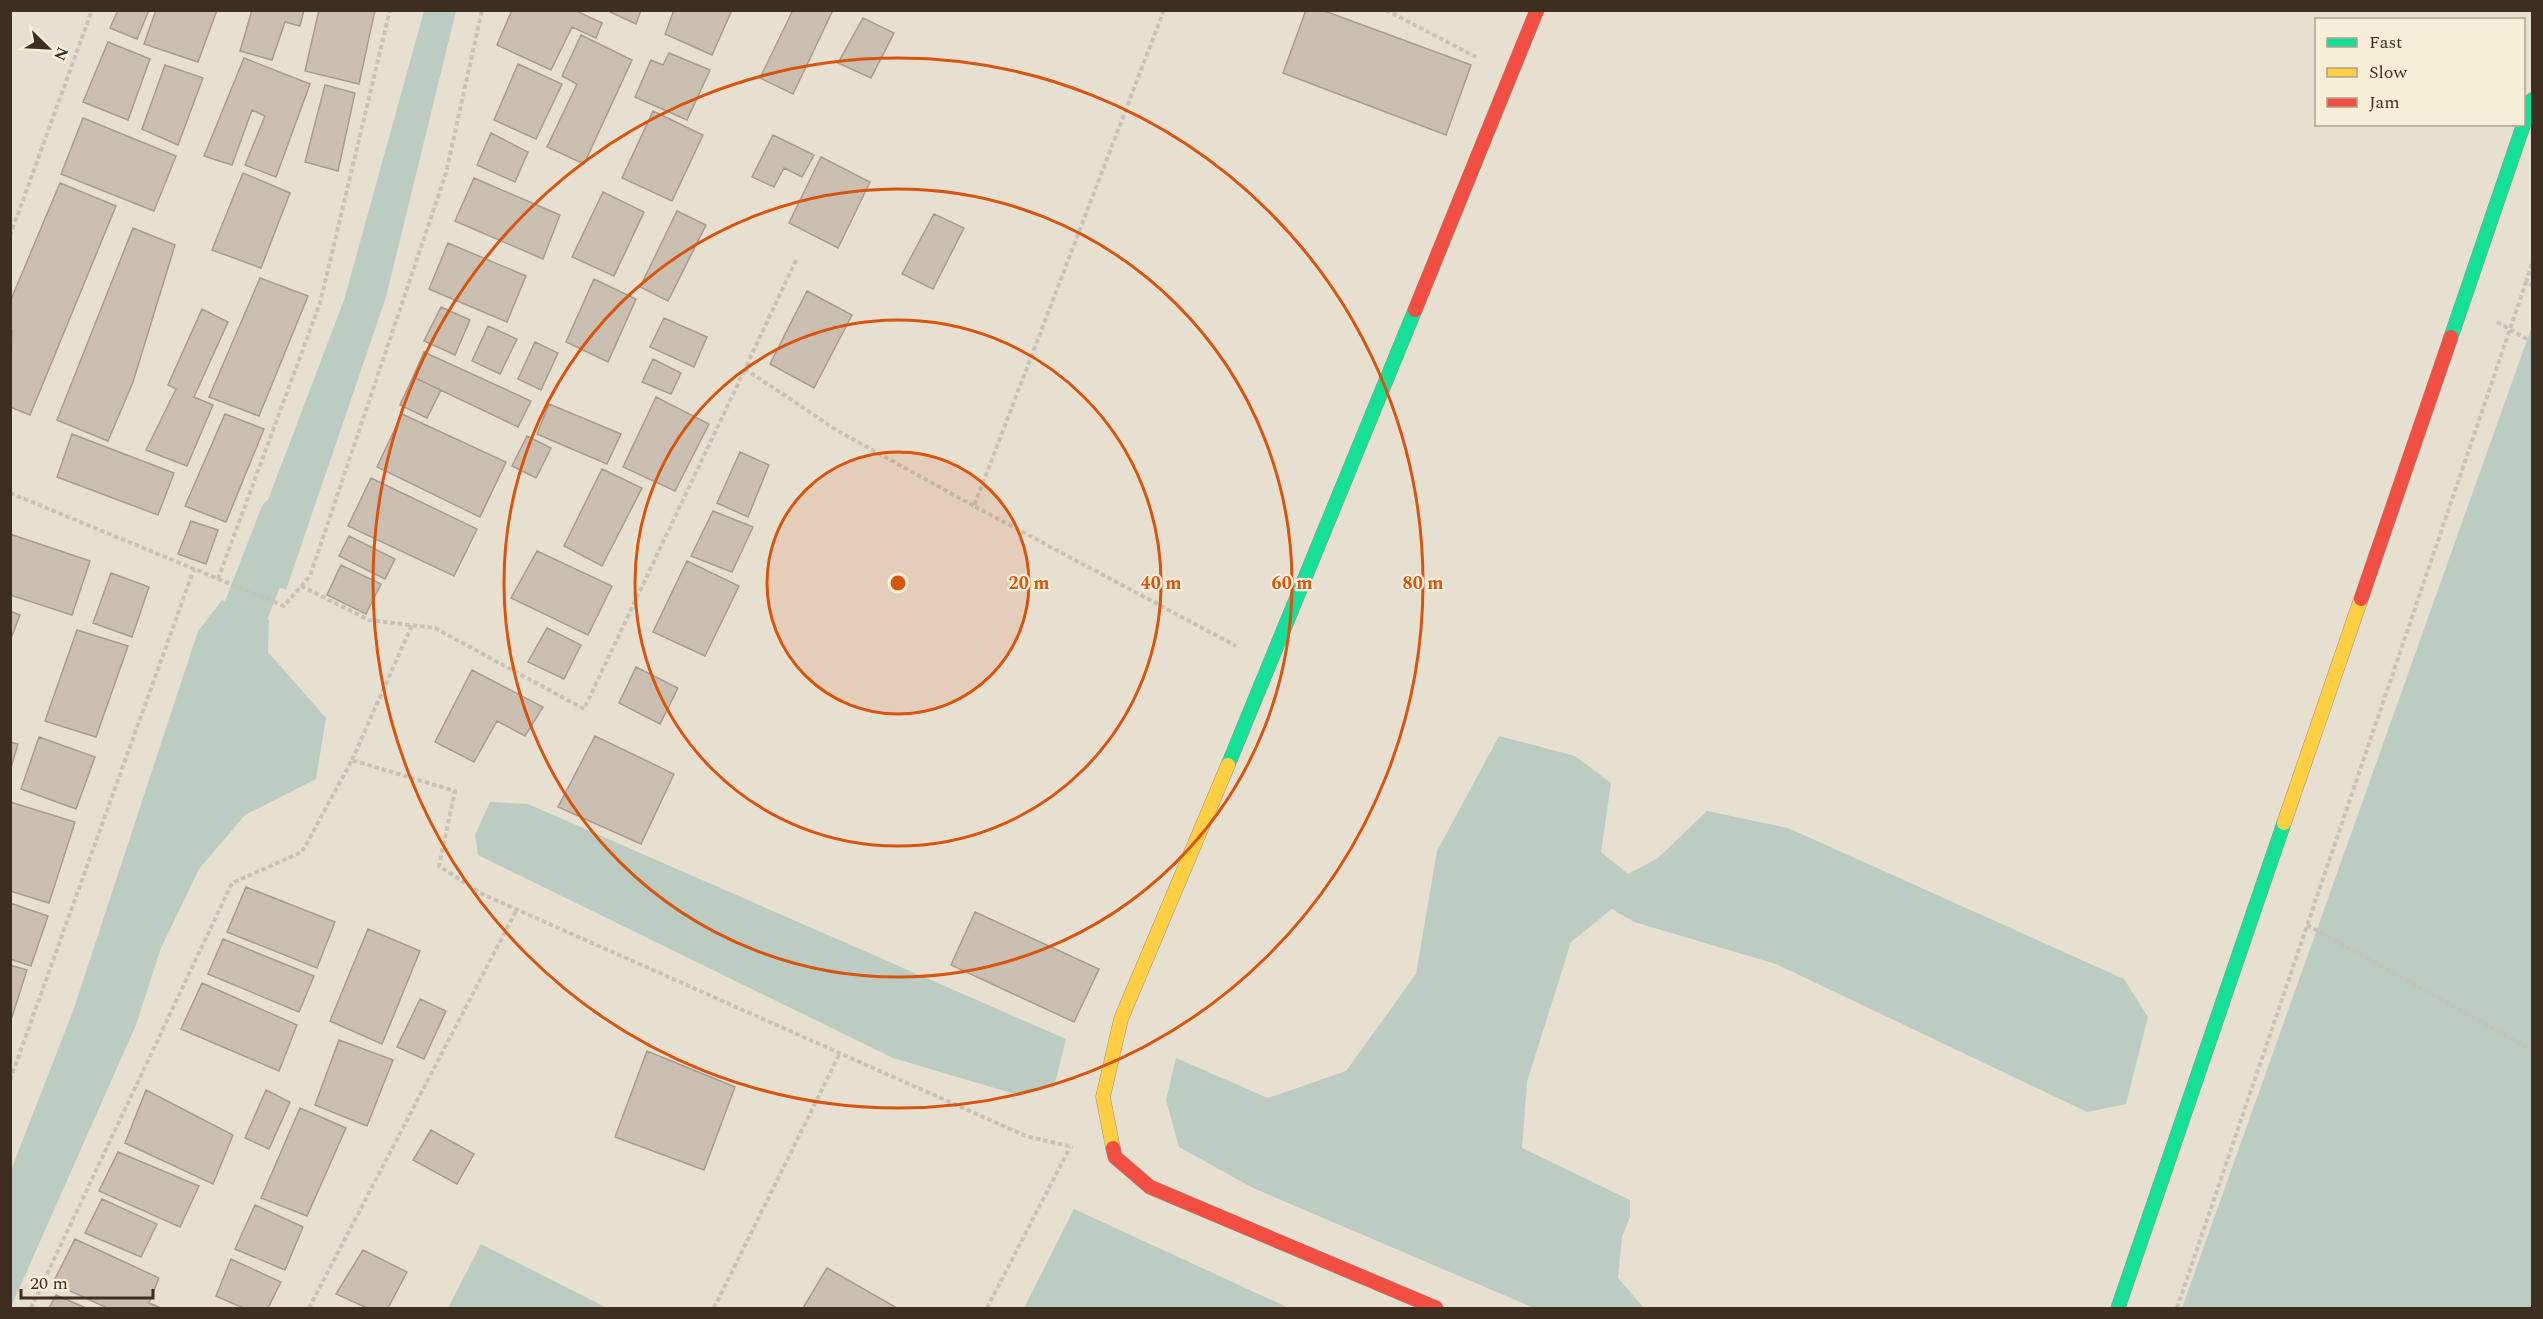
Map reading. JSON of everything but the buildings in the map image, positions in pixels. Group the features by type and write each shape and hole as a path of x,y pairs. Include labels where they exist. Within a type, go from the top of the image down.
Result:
{"street":[{"path":"1436,1308 1150,1187 1115,1157 1103,1097 1120,1020 1270,665 1537,10"},
{"path":"2525,120 2532,100"},
{"path":"2118,1308 2523,126"}],"path":[{"path":"10,236 92,10"},
{"path":"218,579 320,303 390,10"},
{"path":"10,493 284,606 310,576 446,173 482,10"},
{"path":"974,506 1164,10"},
{"path":"1386,10 1511,75"},
{"path":"301,586 369,620 435,627 584,709 796,260"},
{"path":"2177,1308 2532,264"},
{"path":"2526,282 2532,285"},
{"path":"745,369 838,431 1270,665"},
{"path":"10,1080 194,569"},
{"path":"31,1308 232,883 302,852 352,760 412,625"},
{"path":"352,760 455,791 439,866 482,894 1026,1136 1115,1157"},
{"path":"309,1308 517,909"},
{"path":"2307,926 2532,1050"},
{"path":"714,1308 840,1053"},
{"path":"987,1308 1070,1147"}],"shaded area":[{"path":"424,11 456,11 386,297 286,590 241,571 344,300"},
{"path":"2532,326 2532,1308 2182,1308"},
{"path":"222,600 269,620 268,652 326,718 316,779 245,815 199,869 161,948 136,1025 11,1307 11,1170 73,1011 198,631"},
{"path":"1499,736 1575,756 1611,783 1601,852 1628,874 1658,858 1707,811 1788,828 2124,979 2148,1017 2126,1104 2087,1112 1776,964 1634,922 1612,909 1571,942 1527,1082 1522,1148 1630,1200 1630,1217 1622,1237 1618,1278 1644,1308 1534,1308 1253,1188 1179,1147 1166,1100 1176,1058 1268,1098 1346,1071 1416,974 1437,851"},
{"path":"490,802 528,804 1066,1039 1054,1087 1018,1095 893,1058 478,855 475,835"},
{"path":"1074,1209 1289,1308 1024,1308"},
{"path":"481,1244 607,1308 448,1308"}],"waterway":[{"path":"223,670 282,518"}],"traffic: fast":[{"path":"2525,120 2532,100"},
{"path":"2451,337 2523,126"},
{"path":"1228,765 1415,310"},
{"path":"2118,1308 2284,823"}],"traffic: slow":[{"path":"2284,823 2361,599"},
{"path":"1113,1148 1103,1097 1121,1019 1228,765"}],"traffic: jam":[{"path":"1415,310 1537,10"},
{"path":"2361,599 2451,337"},
{"path":"1113,1148 1115,1157 1150,1187 1436,1308"}]}
